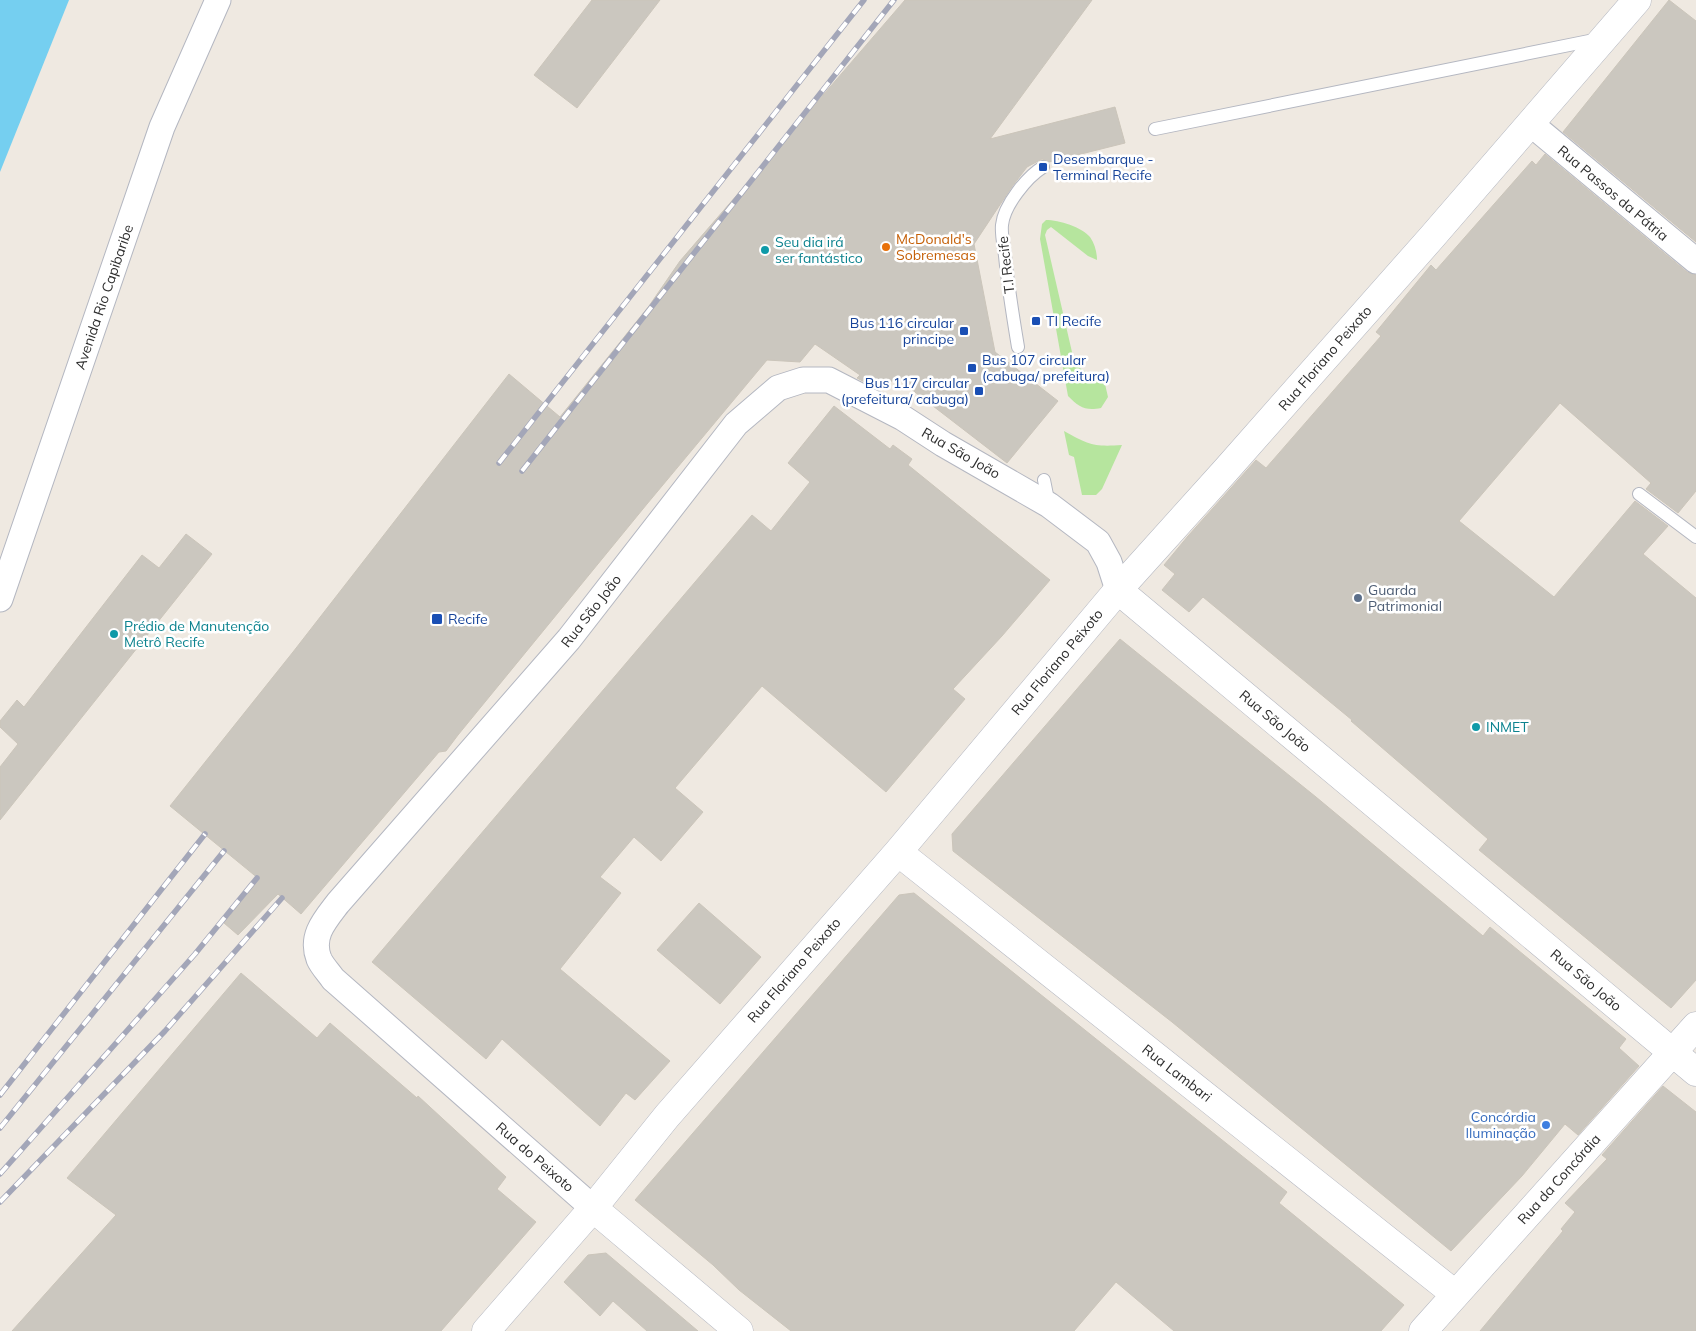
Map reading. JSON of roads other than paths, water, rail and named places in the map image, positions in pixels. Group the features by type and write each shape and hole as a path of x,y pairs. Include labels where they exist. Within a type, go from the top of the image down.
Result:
{"street":[{"name":"Avenida Rio Capibaribe","path":"0,599 162,127 218,0"},
{"name":"Rua Floriano Peixoto","path":"486,1331 593,1208 667,1116 898,852 1118,590 1531,124 1637,0"},
{"name":"Rua Passos da Pátria","path":"1531,124 1696,261"},
{"name":"Rua São João","path":"333,979 319,960 316,945 319,929 338,902 569,639 736,424 778,388 803,380 828,380 903,418 943,444 1048,505 1098,542 1109,562 1118,590 1696,1072"},
{"name":"Rua Lambari","path":"898,852 1455,1294"},
{"name":"Rua do Peixoto","path":"333,979 593,1208 739,1331"},
{"name":"Rua da Concórdia","path":"1423,1331 1696,1026"}],"lane":[{"path":"1155,129 1604,38"},
{"name":"T.I Recife","path":"1018,347 1008,284 1002,225 1005,212 1022,186 1033,173 1043,167"},
{"path":"1044,480 1048,505"},
{"path":"1639,494 1696,537"}],"water":[{"path":"0,0 69,0 0,172"}],"railway":[{"path":"499,463 864,0"},
{"path":"522,471 894,0"},
{"path":"0,1095 205,834"},
{"path":"0,1128 224,851"},
{"path":"0,1174 195,954 257,878"},
{"path":"0,1202 165,1031 282,898"}],"place":[{"name":"Desembarque - Terminal Recife","path":"1043,167"},
{"name":"McDonald's Sobremesas","path":"886,247"},
{"name":"Seu dia irá ser fantástico","path":"765,250"},
{"name":"TI Recife","path":"1036,321"},
{"name":"Bus 116 circular principe","path":"964,331"},
{"name":"Bus 107 circular (cabuga/ prefeitura)","path":"972,368"},
{"name":"Bus 117 circular (prefeitura/ cabuga)","path":"979,391"},
{"name":"Guarda Patrimonial","path":"1358,598"},
{"name":"Recife","path":"437,619"},
{"name":"Prédio de Manutenção Metrô Recife","path":"114,634"},
{"name":"INMET","path":"1476,727"},
{"name":"Concórdia Iluminação","path":"1546,1125"}]}
